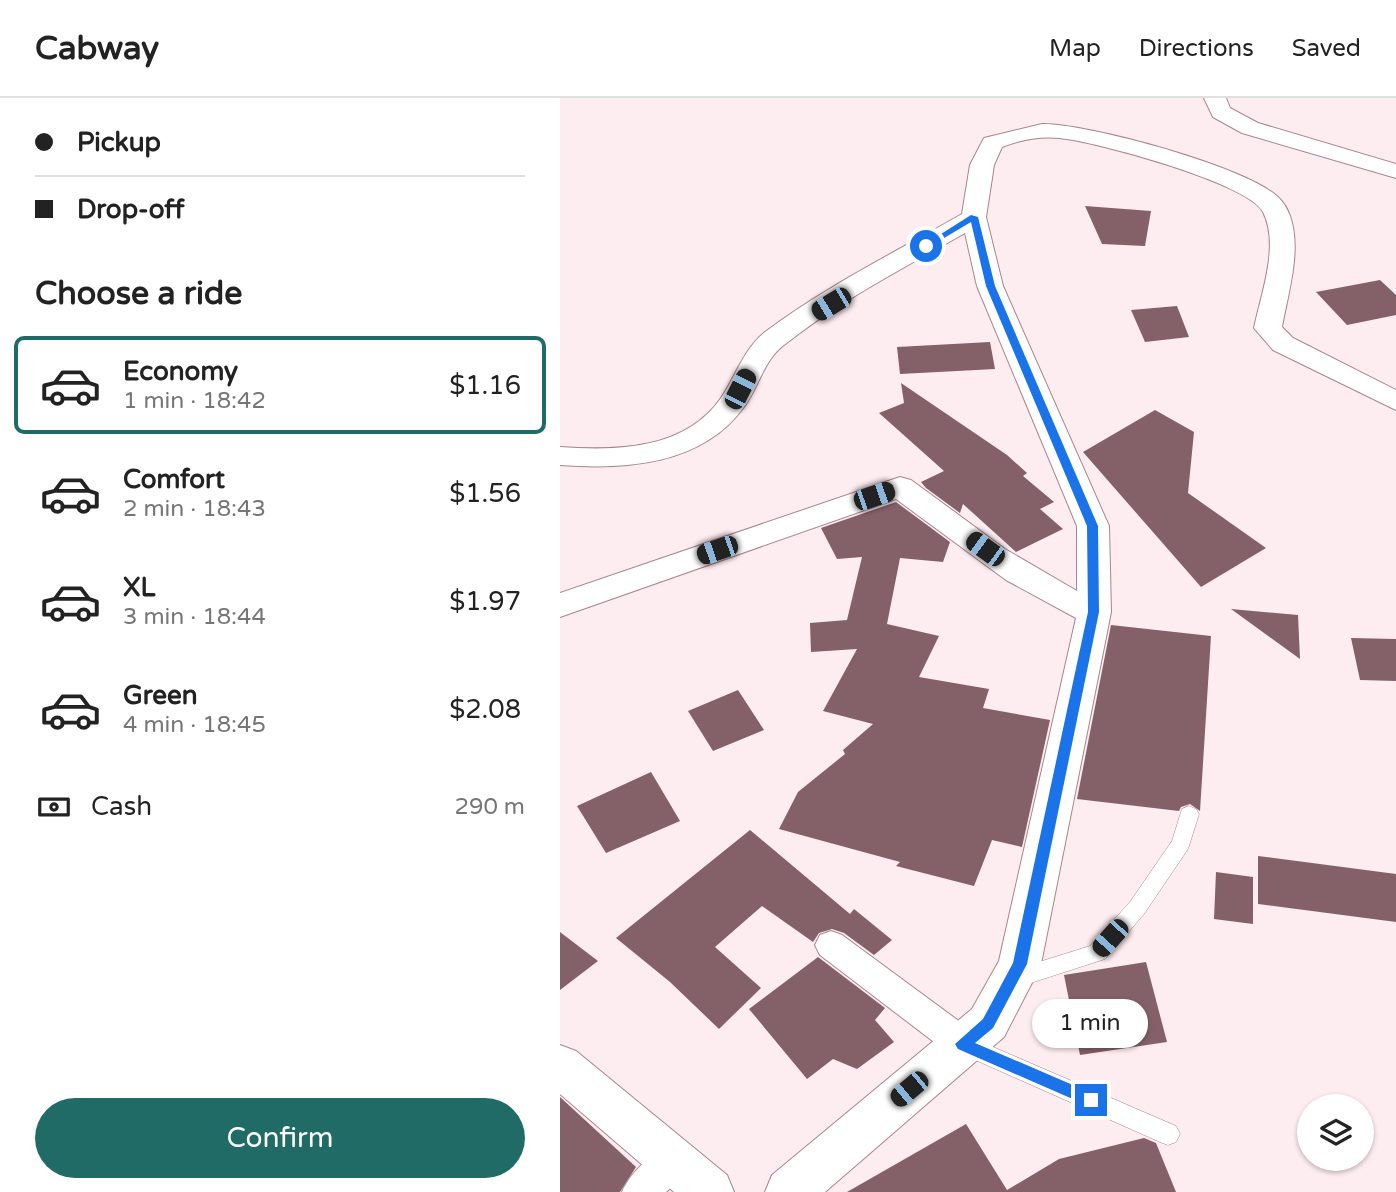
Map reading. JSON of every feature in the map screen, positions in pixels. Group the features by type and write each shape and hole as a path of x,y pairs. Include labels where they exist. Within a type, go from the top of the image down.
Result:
{"street":[{"path":"1215,98 1221,112 1250,128 1396,171"},
{"path":"789,1192 988,1023 1020,964 1094,612 1093,526 990,286 974,217 982,165 992,143 1030,131 1061,131 1107,141 1219,175 1270,203 1283,236 1268,328 1283,344 1396,401"},
{"path":"560,456 626,457 668,449 706,431 733,403 762,348 974,217"},
{"path":"560,605 900,487 1027,579 1057,598 1094,612"},
{"path":"831,945 963,1044"},
{"path":"560,1066 676,1160 710,1192"},
{"path":"640,1192 676,1160"}],"lane":[{"path":"1011,980 1097,953 1137,908 1181,843 1189,814"},
{"path":"963,1044 1168,1134"}],"building":[{"path":"1085,206 1151,211 1145,246 1102,244"},
{"path":"1380,280 1396,295 1396,315 1347,325 1316,292"},
{"path":"1177,306 1189,337 1145,342 1131,310"},
{"path":"990,342 995,369 900,374 897,347"},
{"path":"901,383 1007,455 1027,473 1023,476 1054,502 1040,509 1063,529 1016,552 963,504 960,513 926,488 921,482 944,471 879,413 904,403"},
{"path":"1155,410 1194,432 1188,493 1266,548 1201,587 1083,452"},
{"path":"896,502 950,542 943,562 900,558 887,624 939,636 919,677 989,689 983,708 1050,720 1022,847 992,840 974,886 896,866 900,862 779,829 798,792 845,754 843,750 873,724 823,711 857,649 811,652 810,623 847,620 862,557 837,559 821,528"},
{"path":"1231,609 1298,615 1300,659"},
{"path":"1111,625 1211,636 1200,811 1190,804 1181,807 1179,811 1077,799"},
{"path":"1351,638 1396,639 1396,681 1360,680"},
{"path":"738,690 764,730 713,751 688,711"},
{"path":"651,772 680,821 606,853 577,806"},
{"path":"750,830 850,914 854,909 892,940 874,955 844,933 832,929 819,933 813,942 762,906 715,947 761,988 719,1029 670,982 616,938"},
{"path":"1258,856 1396,874 1396,922 1258,904"},
{"path":"1216,872 1253,877 1253,924 1214,919"},
{"path":"560,932 598,961 560,990"},
{"path":"818,957 885,1008 875,1020 894,1042 857,1069 833,1059 807,1079 749,1009"},
{"path":"1146,962 1167,1042 1080,1055 1064,975"},
{"path":"560,1097 636,1167 620,1192 560,1192"},
{"path":"966,1124 1007,1190 1059,1159 1144,1138 1156,1143 1176,1192 847,1192"}],"route":[{"path":"926,246 974,217 990,286 1093,526 1094,612 1020,964 988,1023 963,1044 1091,1100"}]}
